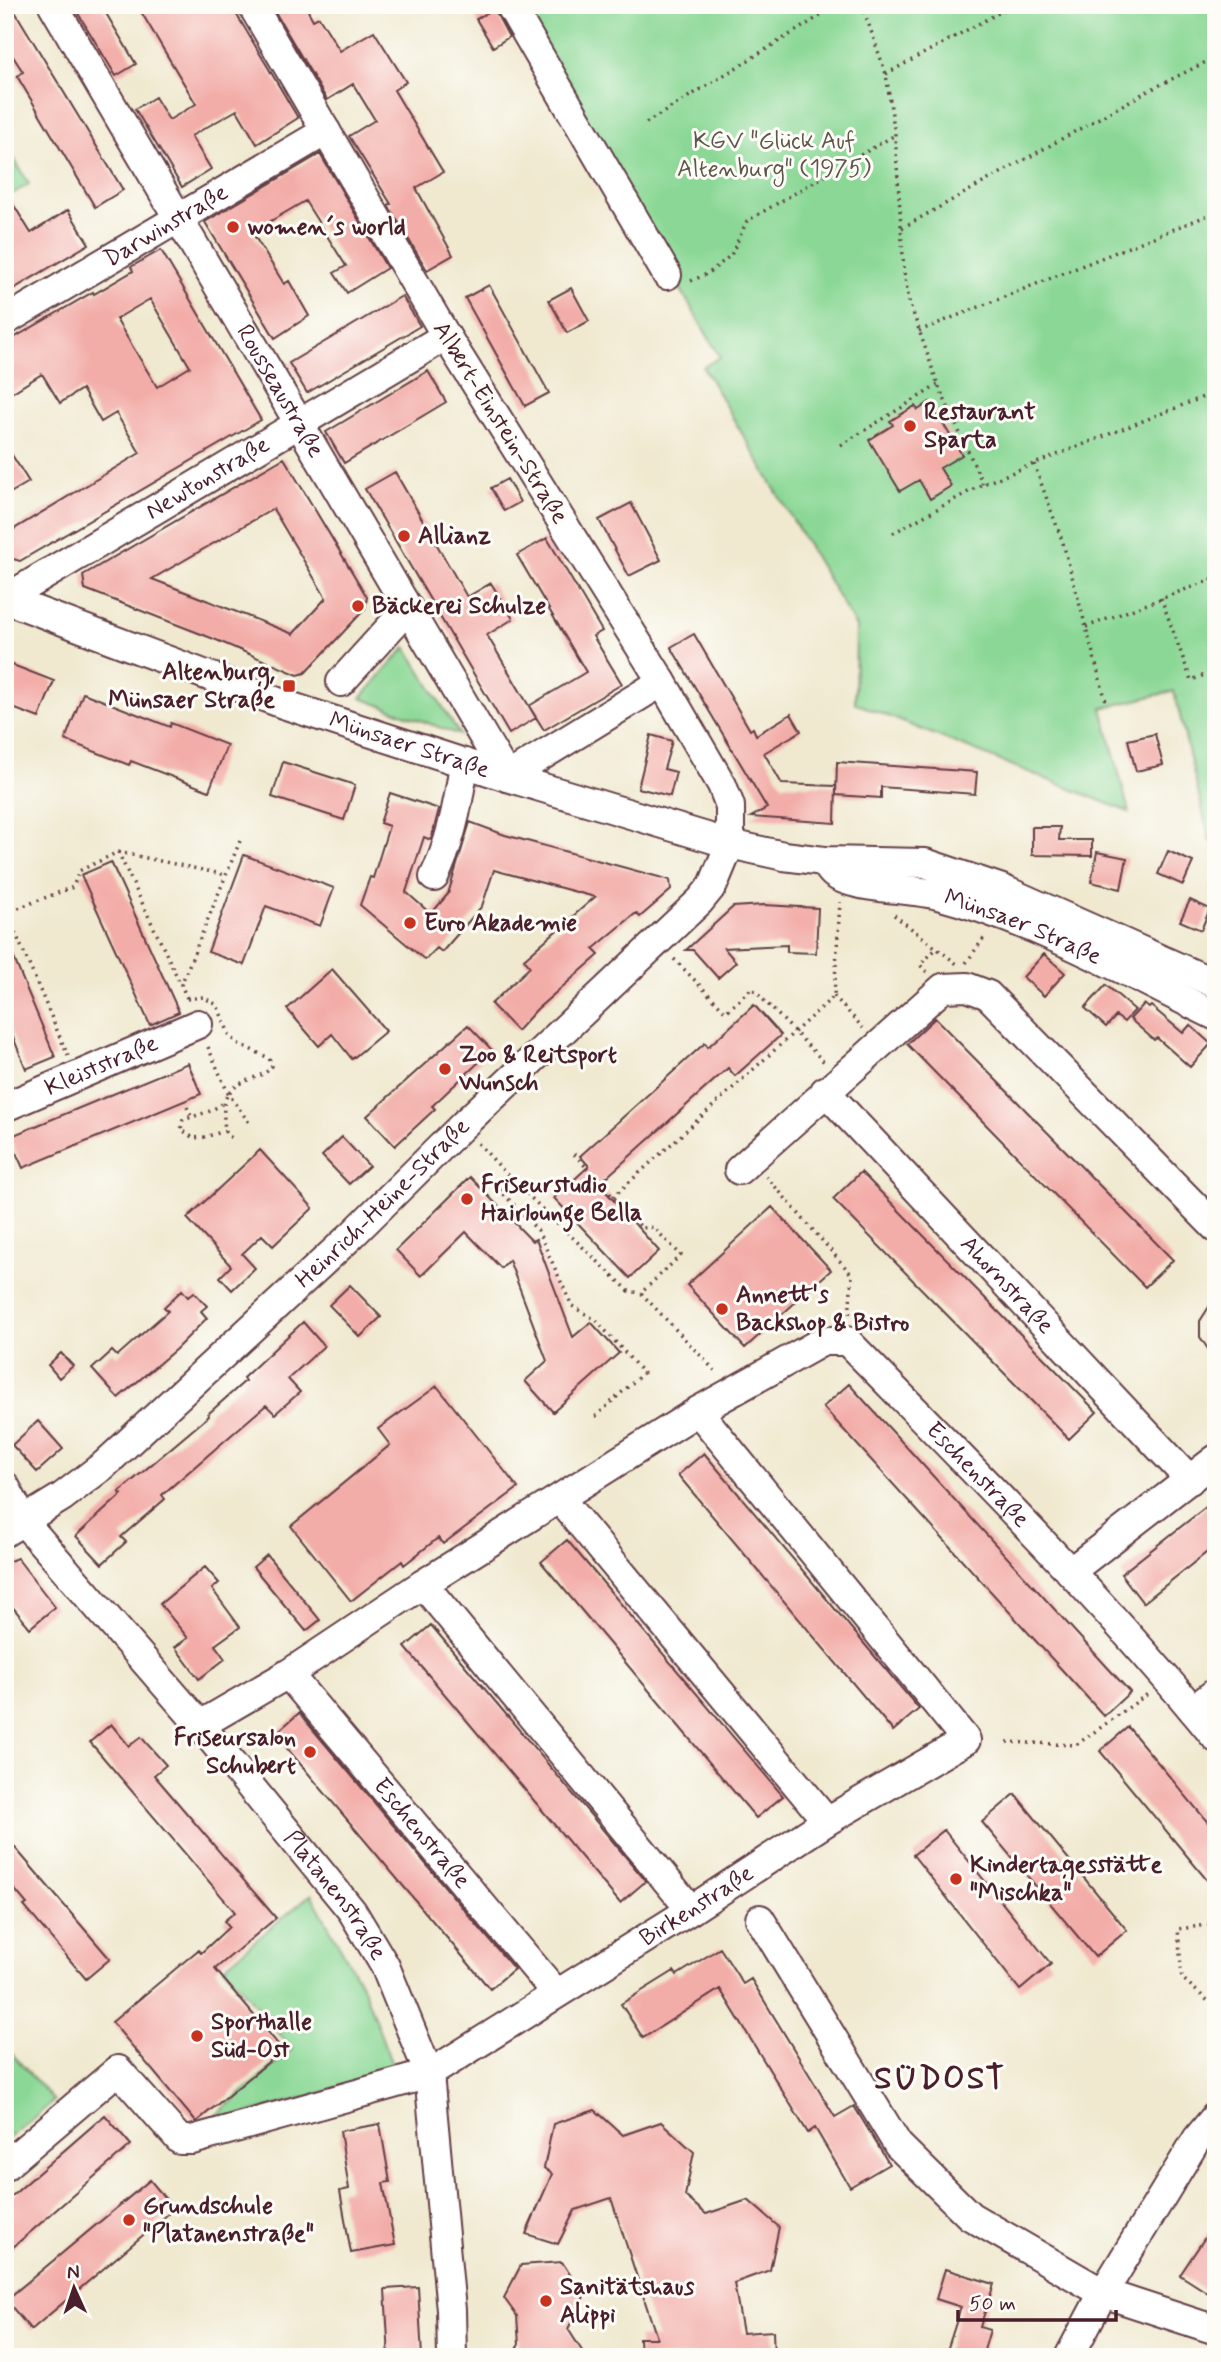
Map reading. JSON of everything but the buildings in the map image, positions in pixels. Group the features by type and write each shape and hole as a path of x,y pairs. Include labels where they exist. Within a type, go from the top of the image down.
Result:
{"street":[{"name":"Rousseaustraße","path":"53,5 507,777"},
{"name":"Albert-Einstein-Straße","path":"252,5 446,336 662,682 722,785 730,806 730,844"},
{"path":"510,5 667,275"},
{"name":"Darwinstraße","path":"5,321 326,131"},
{"name":"Newtonstraße","path":"5,599 446,336"},
{"name":"Münsaer Straße","path":"5,599 283,704 507,777 730,844 824,861 925,863 1002,889 1216,984"},
{"path":"341,682 408,608"},
{"path":"507,777 662,682"},
{"path":"434,877 441,863 455,811 464,763"},
{"name":"Heinrich-Heine-Straße","path":"15,1527 104,1465 352,1235 462,1126 659,943 713,885 730,844"},
{"name":"Münsaer Straße","path":"824,861 834,874 854,882 934,894 1000,916 1045,934 1216,1016"},
{"path":"745,1164 943,988 967,988 988,995 1216,1228"},
{"name":"Kleiststraße","path":"5,1107 76,1076 192,1011"},
{"name":"Ahornstraße","path":"833,1085 1190,1480"},
{"path":"200,1725 288,1674 423,1584 698,1411 823,1341 847,1340"},
{"name":"Eschenstraße","path":"847,1340 1070,1572 1168,1679 1216,1738"},
{"name":"Birkenstraße","path":"5,2166 118,2070 180,2140 192,2140 429,2074 691,1910 827,1821 966,1740 698,1411"},
{"path":"1070,1572 1216,1459"},
{"name":"Platanenstraße","path":"5,1486 15,1527 200,1725 352,1911 385,1966 429,2074 453,2357"},
{"path":"560,1499 827,1821"},
{"path":"423,1584 691,1910"},
{"name":"Eschenstraße","path":"288,1674 556,1993"},
{"path":"1193,1710 1216,1692"},
{"name":"Birkenstraße","path":"760,1919 898,2145 970,2216 1103,2293 1216,2330"},
{"path":"1069,2357 1103,2293 1197,2139 1216,2116"}],"path":[{"path":"578,9 583,5"},
{"path":"646,124 838,5"},
{"path":"862,5 886,74 895,135 904,272 909,302 938,385 983,484"},
{"path":"886,74 1013,5"},
{"path":"902,228 1144,93 1216,57"},
{"path":"667,275 681,283 709,273 731,256 747,221 895,135"},
{"path":"919,331 1216,212"},
{"path":"842,445 938,385"},
{"path":"893,533 983,484 1216,392"},
{"path":"1034,464 1063,543 1107,705"},
{"path":"1086,627 1216,578"},
{"path":"1161,598 1191,680 1216,671"},
{"path":"181,985 240,841"},
{"path":"76,1076 6,913 73,887 79,871 118,852 226,875"},
{"path":"118,852 228,1093 250,1124"},
{"path":"613,1197 834,996 840,895"},
{"path":"886,908 963,968 1000,916"},
{"path":"659,943 726,1012 752,988 796,1031 833,1085"},
{"path":"834,996 878,1045"},
{"path":"192,1011 203,997 217,1005 230,1036 239,1044 268,1058 272,1066 268,1072 236,1084 222,1104 183,1120 181,1129 192,1138 225,1130"},
{"path":"222,1104 225,1130 233,1140"},
{"path":"187,1107 191,1116"},
{"path":"462,1126 511,1179 629,1291 641,1293 735,1391"},
{"path":"574,1154 587,1168"},
{"path":"745,1164 852,1275 847,1340"},
{"path":"511,1179 500,1191 538,1231 572,1306 596,1320 643,1373 594,1418"},
{"path":"600,1183 642,1227 653,1227 681,1255 641,1293"},
{"path":"1007,1742 1076,1745 1168,1679"},
{"path":"1216,1924 1178,1929 1182,1978 1216,2008"}],"green space":[{"name":"KGV \"Glück Auf Altenburg\" (1975)","path":"515,5 1216,5 1216,844 1210,841 1174,691 1102,708 1129,812 855,703 856,627 703,367 720,357"},
{"path":"5,144 29,184 5,198"},
{"path":"406,647 460,735 361,698"},
{"path":"311,1894 364,1990 395,2073 204,2126 292,2049 224,1967"},
{"path":"5,2046 54,2101 5,2141"}],"place":[{"name":"women´s world","path":"233,227"},
{"name":"Restaurant Sparta","path":"910,426"},
{"name":"Allianz","path":"404,536"},
{"name":"Bäckerei Schulze","path":"358,606"},
{"name":"Altenburg, Münsaer Straße","path":"289,686"},
{"name":"Euro Akademie","path":"410,923"},
{"name":"Zoo & Reitsport Wunsch","path":"445,1069"},
{"name":"Friseurstudio Hairlounge Bella","path":"467,1199"},
{"name":"Annett's Backshop & Bistro","path":"722,1309"},
{"name":"Friseursalon Schubert","path":"310,1752"},
{"name":"Kindertagesstätte \"Mischka\"","path":"956,1879"},
{"name":"Sporthalle Süd-Ost","path":"197,2036"},
{"name":"Grundschule \"Platanenstraße\"","path":"129,2220"},
{"name":"Sanitätshaus Alippi","path":"546,2301"}],"district":[{"name":"SÜDOST","path":"940,2079"}]}
